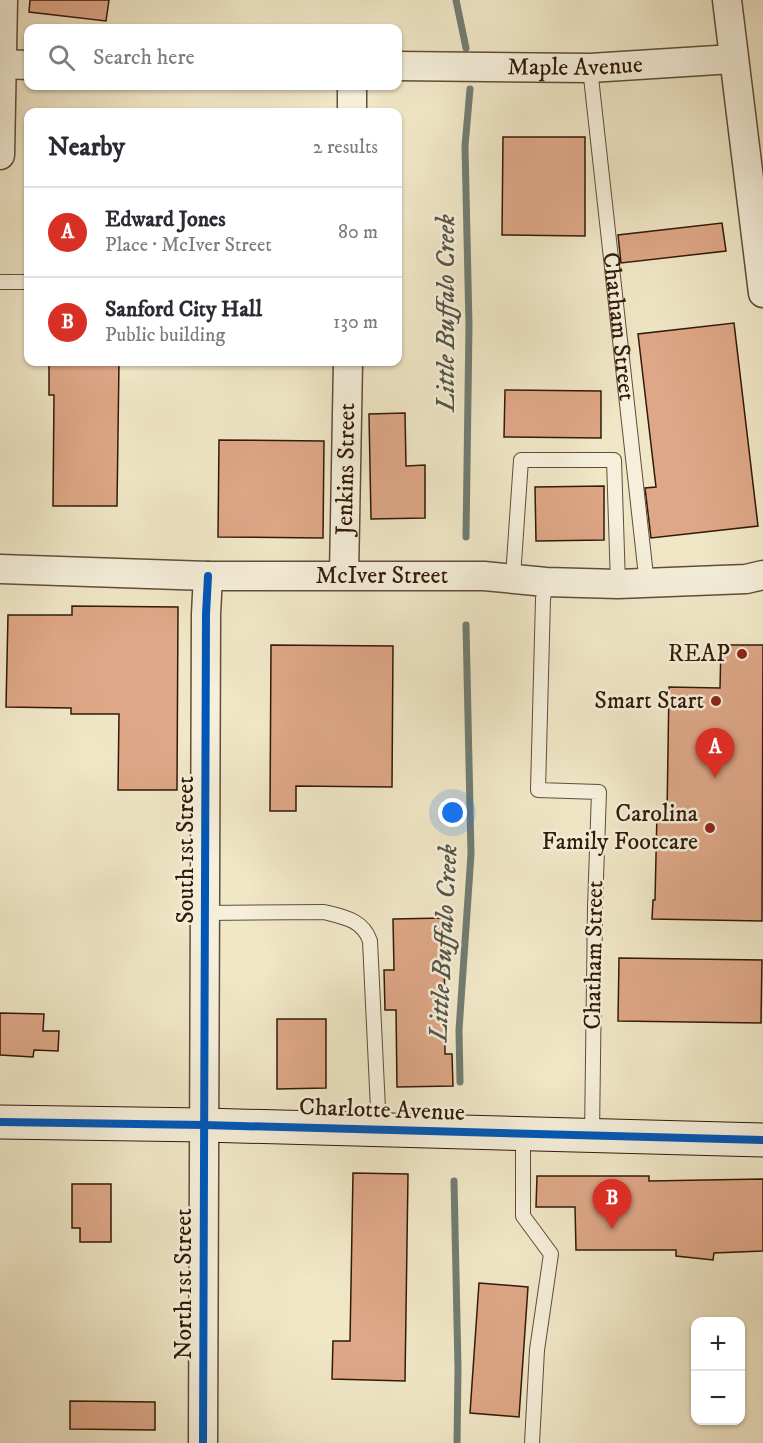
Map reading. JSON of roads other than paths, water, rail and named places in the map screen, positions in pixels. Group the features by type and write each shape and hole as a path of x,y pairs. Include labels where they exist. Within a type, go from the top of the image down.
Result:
{"street":[{"path":"0,155 10,64 3,0"},
{"path":"727,0 763,293"},
{"name":"Maple Avenue","path":"402,66 590,68 732,50"},
{"path":"352,90 352,108"},
{"name":"Jenkins Street","path":"344,575 348,366"},
{"name":"McIver Street","path":"0,569 208,576 344,575 513,578 618,585 746,579 763,575"},
{"name":"South 1st Street","path":"204,1125 208,576"},
{"name":"Charlotte Avenue","path":"0,1122 204,1125 763,1140"},
{"name":"North 1st Street","path":"203,1443 204,1125"}],"lane":[{"name":"Chatham Street","path":"590,68 647,585"},
{"path":"0,282 24,282"},
{"path":"513,578 521,459 614,460 618,585"},
{"name":"Chatham Street","path":"546,582 543,610 538,790 599,792 592,1135"},
{"path":"205,913 324,912 343,916 366,931 370,941 379,1130"},
{"path":"523,1134 523,1216 551,1254 537,1350 532,1443"}],"waterway":[{"name":"Little Buffalo Creek","path":"456,0 466,48"},
{"name":"Little Buffalo Creek","path":"466,537 469,326 465,146 470,89"},
{"name":"Little Buffalo Creek","path":"460,1082 459,1030 471,854 466,625"},
{"name":"Little Buffalo Creek","path":"454,1181 458,1368 457,1443"}],"place":[{"name":"REAP","path":"742,654"},
{"name":"Smart Start","path":"716,701"},
{"name":"Edward Jones","path":"715,778"},
{"name":"Carolina Family Footcare","path":"710,828"},
{"name":"Sanford City Hall","path":"612,1229"}]}
